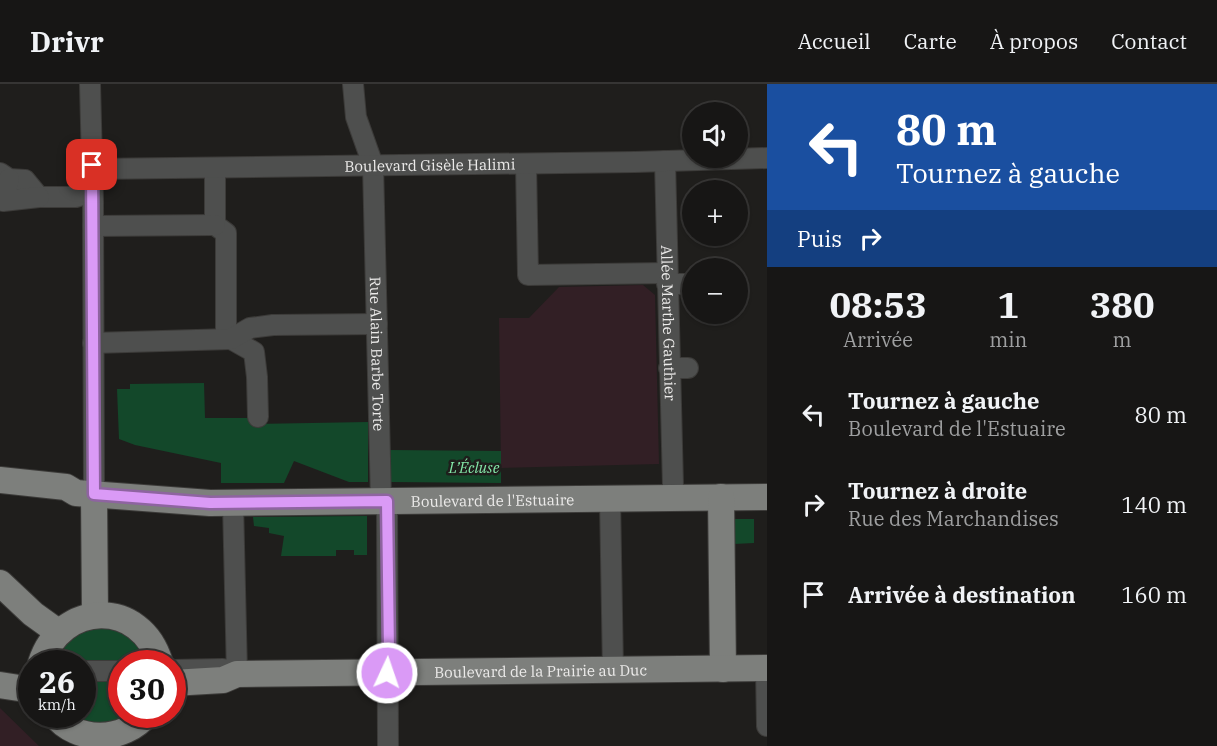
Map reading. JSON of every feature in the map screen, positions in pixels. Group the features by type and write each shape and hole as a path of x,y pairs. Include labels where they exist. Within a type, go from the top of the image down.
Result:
{"main road":[{"name":"Boulevard de l'Estuaire","path":"0,480 66,487 85,494 232,503 767,497"},
{"path":"85,494 95,615"},
{"path":"721,497 723,669"},
{"path":"0,583 33,614 58,632"},
{"path":"46,650 58,632 77,620 95,615 109,616 129,622 146,636 155,650"},
{"name":"Boulevard de la Prairie au Duc","path":"186,682 223,680 237,674 767,668"},
{"path":"0,672 18,672"},
{"path":"0,685 18,688"},
{"path":"70,728 99,741 130,728"}],"street":[{"path":"85,494 93,343 90,84"},
{"name":"Rue Alain Barbe Torte","path":"353,84 356,117 373,165 382,610 387,673 388,746"},
{"name":"Boulevard Gisèle Halimi","path":"92,170 767,158"},
{"name":"Allée Marthe Gauthier","path":"665,161 667,278 679,368 673,486"},
{"path":"526,164 528,275 667,278 682,282"},
{"path":"215,168 215,225"},
{"path":"4,176 25,180 39,197 76,197 92,192"},
{"path":"93,226 215,225 226,234 226,329 231,339 254,352 258,417"},
{"path":"93,343 231,339 250,328 273,325 378,324"},
{"name":"Boulevard de l'Estuaire","path":"0,491 85,494"},
{"path":"610,499 613,670"},
{"path":"186,666 223,669 237,674 232,503"},
{"path":"767,668 767,726"}],"shaded area":[{"path":"643,285 655,295 659,464 501,468 499,318 529,318 559,287"},
{"path":"0,708 39,746 0,746"}],"green space":[{"path":"204,383 205,418 251,418 252,424 368,422 368,482 349,482 294,461 284,483 221,483 221,463 135,445 119,439 117,389 130,389 130,384"},
{"name":"L’Écluse","path":"389,450 501,451 501,483 390,482"},
{"path":"367,516 367,555 354,555 354,550 336,550 336,556 281,556 284,536 269,533 269,528 254,526 253,517"},
{"path":"734,519 754,519 754,543 734,544"},
{"path":"90,625 129,632 142,650 108,650 108,663 96,663 96,650 58,650"},
{"path":"96,674 108,674 108,728 96,726"}],"route":[{"path":"92,165 94,494 210,503 387,501 389,652 387,673"}]}
